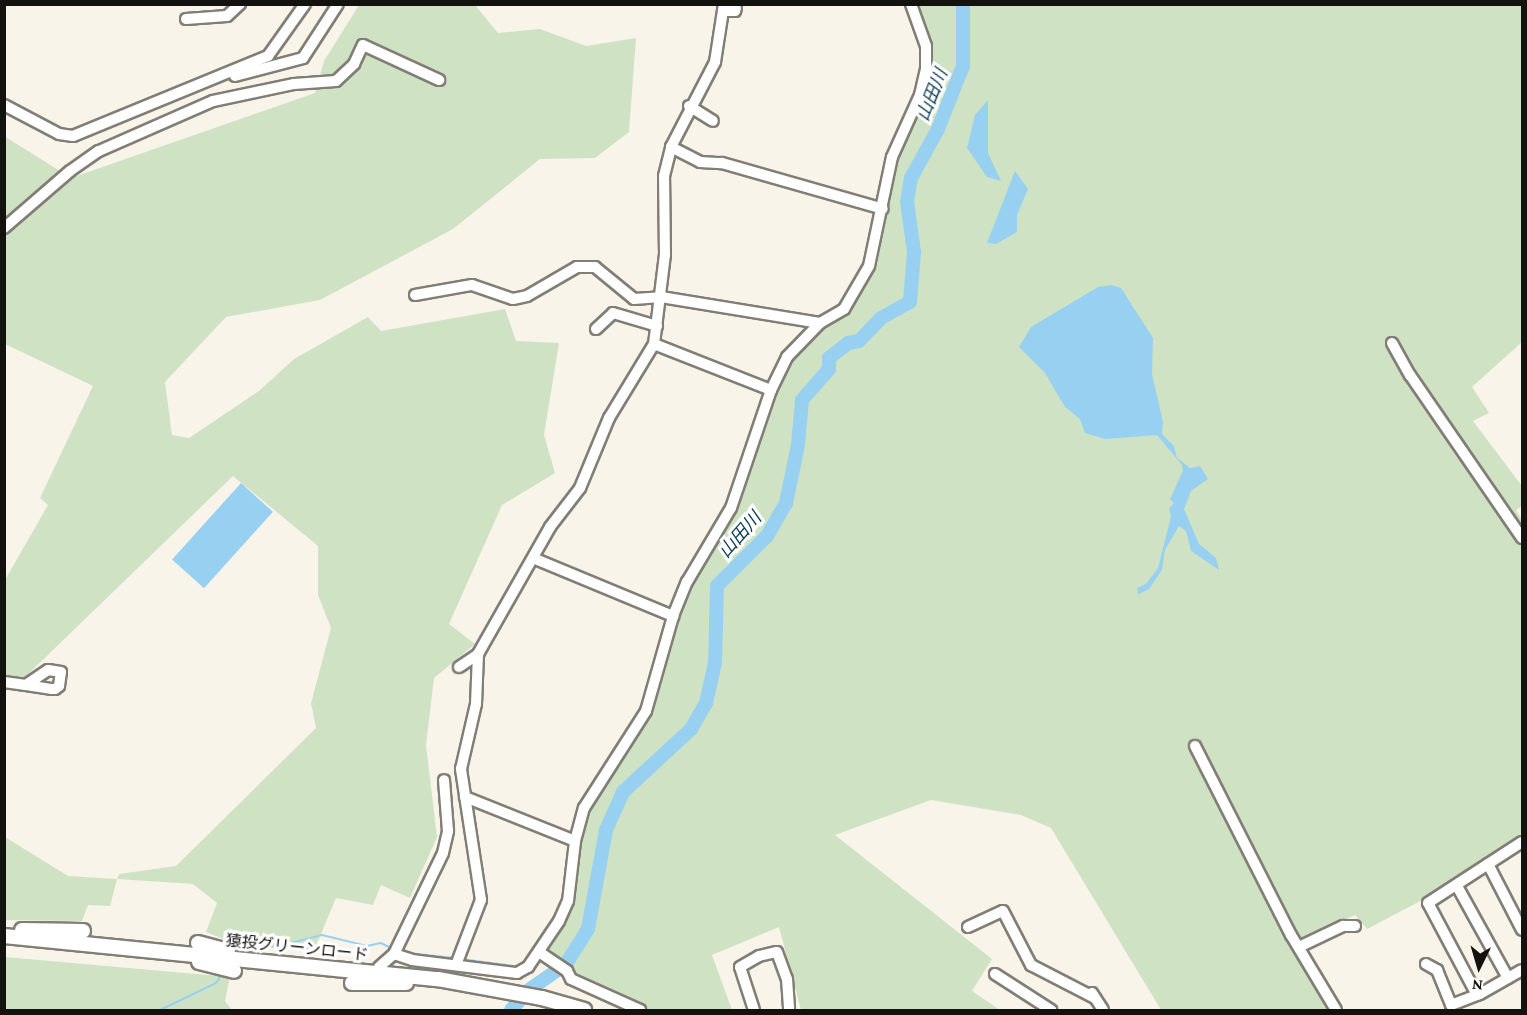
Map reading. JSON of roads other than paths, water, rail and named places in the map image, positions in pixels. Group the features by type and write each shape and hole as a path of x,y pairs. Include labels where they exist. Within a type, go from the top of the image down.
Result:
{"main road":[{"path":"4,930 83,931"},
{"name":"猿投グリーンロード","path":"4,936 354,976"},
{"path":"36,939 179,959 234,971"},
{"path":"198,943 245,955 354,976 477,985 542,998 584,1011"}],"street":[{"path":"186,19 227,16 240,4"},
{"path":"4,105 59,134 73,136 268,56 305,4"},
{"path":"191,87 303,58 338,4"},
{"path":"394,954 517,973 528,967 539,952 568,901 575,841 589,798 646,711 673,616 687,582 731,508 771,390 787,357 820,323 844,309 862,281 883,209 891,157 920,95 926,69 926,46 911,4"},
{"path":"459,667 478,654 533,558 580,488 609,418 654,344 665,255 663,186 671,147 689,106 715,62 724,8 735,11 736,8"},
{"path":"4,228 69,171 99,151 213,101 294,84 336,81 354,64 363,45 439,80"},
{"path":"689,106 713,121"},
{"path":"671,147 700,162 722,163 883,209"},
{"path":"415,295 472,285 513,299 527,296 577,267 595,267 634,299 661,297 820,323"},
{"path":"596,329 613,313 657,326"},
{"path":"1392,343 1410,375 1522,538"},
{"path":"654,344 771,390"},
{"path":"533,558 673,616"},
{"path":"456,965 481,900 461,757 476,704 478,654"},
{"path":"4,682 26,685"},
{"path":"1195,746 1291,935 1301,946 1336,1011"},
{"path":"379,968 394,954 443,853 448,831 444,780"},
{"path":"465,797 575,841"},
{"path":"1477,995 1428,903 1522,842"},
{"path":"1488,864 1522,930"},
{"path":"1457,886 1508,978"},
{"path":"968,927 1003,911 1031,964 1093,994 1103,1011"},
{"path":"1301,946 1343,926 1355,926"},
{"path":"539,952 552,958 567,971 571,979 640,1011"},
{"path":"754,1011 740,967 777,952 787,979 789,1011"},
{"path":"1426,964 1437,970 1451,1005 1477,995 1522,970"},
{"path":"995,974 1051,1011"}],"water":[{"path":"988,100 988,153 1001,181 987,177 967,148 975,115"},
{"path":"1015,171 1028,189 1017,215 1017,232 996,244 987,243"},
{"path":"1112,285 1121,288 1153,338 1152,374 1163,422 1162,434 1174,446 1177,458 1190,468 1200,466 1208,479 1191,491 1184,509 1199,544 1216,558 1219,570 1191,551 1186,531 1179,526 1165,550 1162,570 1149,589 1139,594 1140,602 1137,588 1146,584 1158,568 1171,516 1169,508 1174,503 1170,499 1183,471 1182,465 1157,435 1105,439 1085,433 1080,419 1065,407 1045,373 1019,347 1031,327 1098,287"},
{"path":"241,483 273,512 204,588 172,560"}],"waterway":[{"name":"山田川","path":"511,1010 529,990 566,964 588,929 606,830 623,792 691,729 706,703 715,663 717,586 767,536 786,503 798,445 802,400 829,369 829,358 848,343 859,341 881,318 910,302 914,252 907,202 911,178 938,129 963,66 963,4"},
{"path":"237,953 242,945 275,947 322,935 367,946 381,943 393,949"},
{"path":"407,953 455,958"},
{"path":"461,959 514,966"},
{"path":"160,1010 216,983 223,973"}]}
